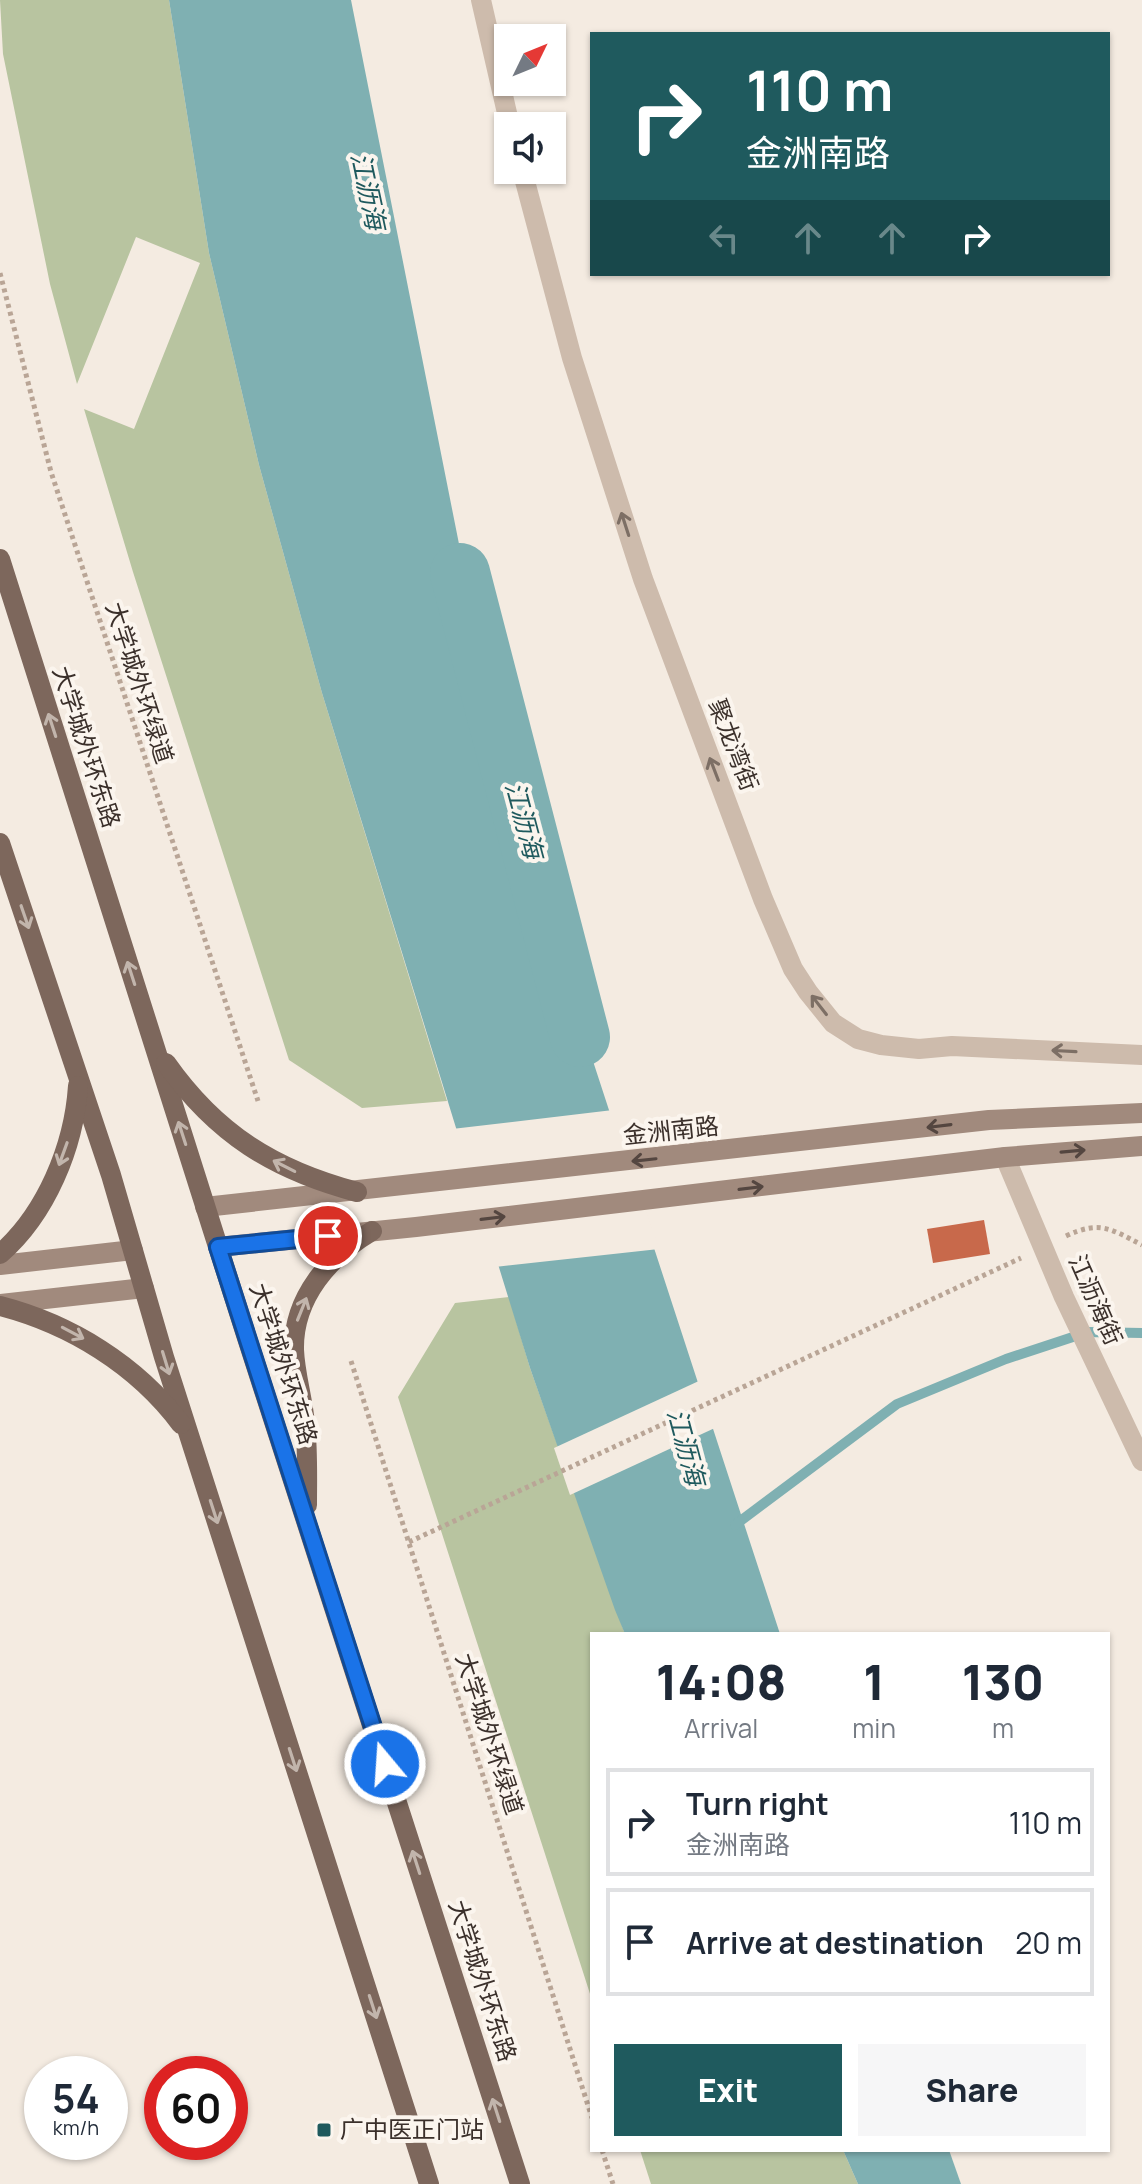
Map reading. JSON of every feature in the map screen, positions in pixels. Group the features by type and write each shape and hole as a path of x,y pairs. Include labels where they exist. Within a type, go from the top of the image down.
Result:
{"main road":[{"name":"大学城外环东路","path":"0,559 520,2184"},
{"path":"0,843 79,1078 190,1438 429,2184"},
{"path":"155,1047 196,1100 241,1140 292,1171 357,1192"},
{"path":"0,1254 24,1229 54,1177 71,1130 79,1078"},
{"name":"金洲南路","path":"205,1207 989,1120 1142,1113"},
{"path":"218,1247 416,1227 1005,1157 1142,1146"},
{"path":"307,1525 307,1445 294,1346 297,1320 311,1288 322,1273 347,1248 372,1231"},
{"path":"0,1265 133,1250"},
{"path":"0,1305 144,1288"},
{"path":"0,1305 49,1322 92,1343 150,1389 190,1438"}],"street":[{"path":"481,0 507,112"},
{"name":"聚龙湾街","path":"526,184 572,358 643,579 763,899 793,969 808,992 833,1023 858,1039 881,1045 919,1049 952,1046 1142,1055"},
{"name":"江沥海街","path":"1005,1157 1064,1297 1142,1461"}],"path":[{"name":"大学城外环绿道","path":"0,273 51,472 258,1101"},
{"path":"409,1542 960,1288 1085,1227 1104,1228 1142,1245"},
{"name":"大学城外环绿道","path":"351,1361 590,2112"},
{"path":"603,2152 613,2184"}],"green space":[{"path":"0,0 169,0 209,253 259,465 322,693 447,1101 362,1108 289,1060 84,409 134,429 200,263 136,237 77,384 50,284 3,54"},
{"path":"509,1297 530,1368 624,1632 590,1632 590,1994 398,1397 455,1303"},
{"path":"641,2152 844,2152 858,2184 651,2184"}],"water":[{"path":"169,0 351,0 513,816 779,1632 624,1632 615,1610 530,1368 322,693 259,465 209,253"},
{"path":"844,2152 950,2152 961,2184 858,2184"}],"pier":[{"path":"613,1110 659,1249 495,1267 452,1129"},
{"path":"701,1380 717,1427 570,1495 554,1448"}],"building":[{"path":"984,1220 990,1254 933,1263 927,1229"}],"waterway":[{"name":"江沥海","path":"460,573 580,1037"},
{"path":"735,1525 897,1404 1006,1359 1088,1332 1142,1333"}],"place":[{"name":"广中医正门站","path":"324,2130"}],"route":[{"path":"328,1236 218,1247 385,1764"}]}
